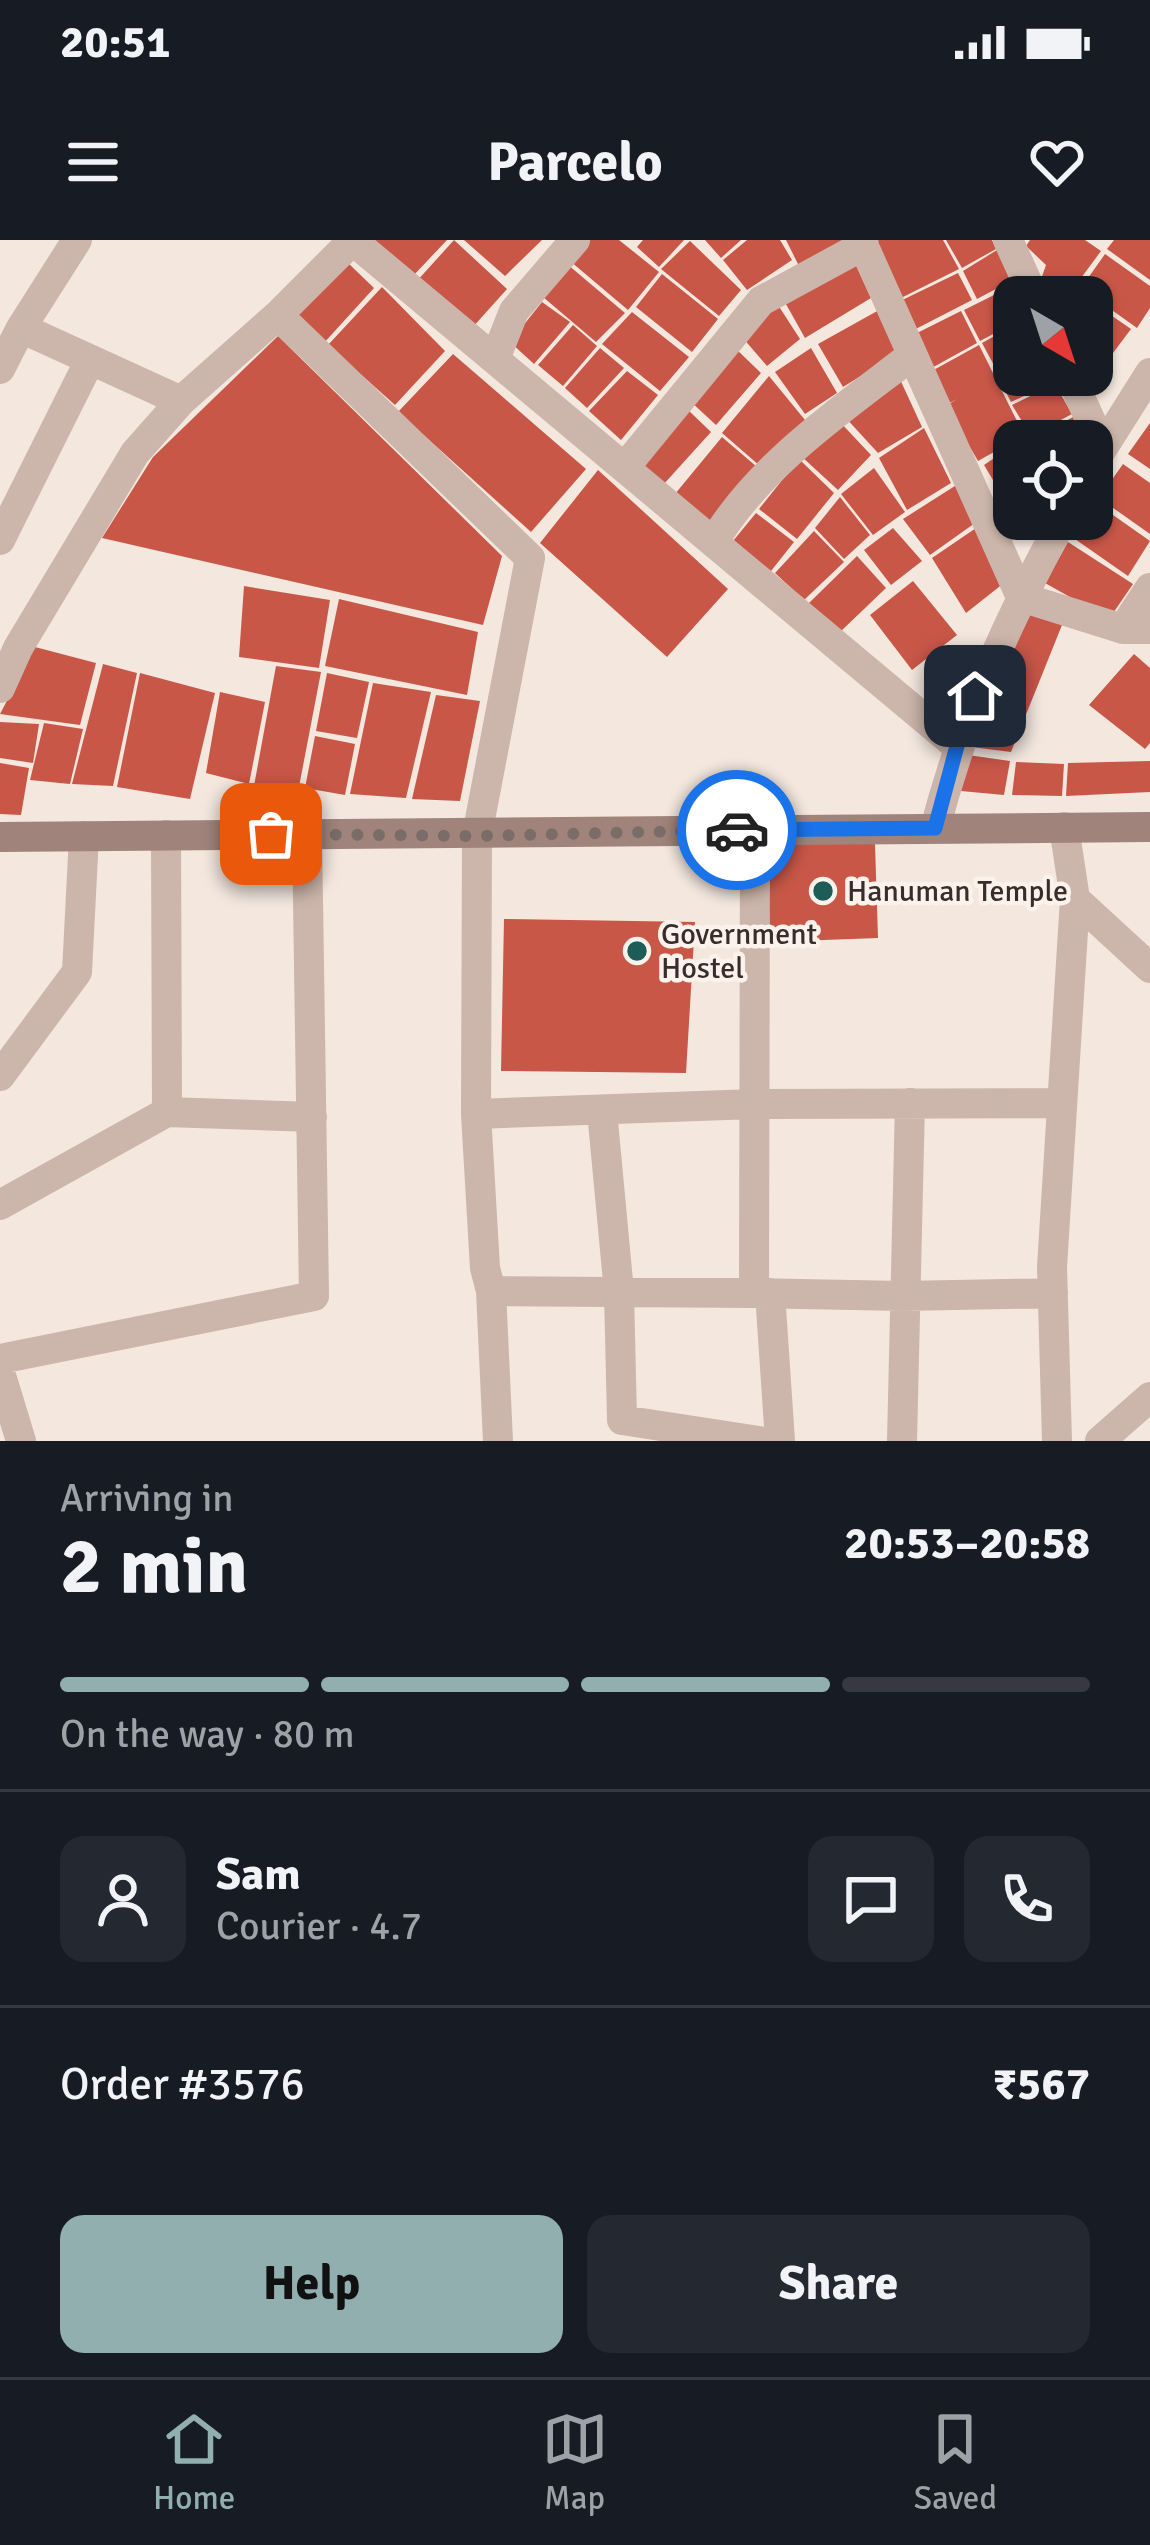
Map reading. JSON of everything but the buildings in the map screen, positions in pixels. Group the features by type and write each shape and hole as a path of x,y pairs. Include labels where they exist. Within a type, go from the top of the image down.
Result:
{"main road":[{"path":"0,837 1150,826"}],"street":[{"path":"0,369 77,240"},
{"path":"0,688 115,482 181,401 353,240 957,746"},
{"path":"495,359 514,311 575,240"},
{"path":"1007,240 1024,276"},
{"path":"625,466 761,301 862,243 1021,597 1136,629 1150,588"},
{"path":"278,315 530,558 477,836 476,1114 498,1441"},
{"path":"21,328 181,401"},
{"path":"714,541 733,510 762,479 819,427 911,356"},
{"path":"0,540 90,360"},
{"path":"1113,430 1150,373"},
{"path":"935,828 957,746 1021,597 1052,540"},
{"path":"1057,1441 1053,1293 1075,899 1064,827"},
{"path":"755,830 754,1104 762,1293 780,1441"},
{"path":"0,1359 314,1296 308,834"},
{"path":"0,1076 77,972 84,836"},
{"path":"166,836 166,1112"},
{"path":"1075,899 1150,968"},
{"path":"902,1441 910,1103"},
{"path":"476,1114 754,1104 1062,1103"},
{"path":"602,1111 619,1292 622,1420 759,1441"},
{"path":"0,1205 166,1112 312,1117"},
{"path":"491,1291 1053,1293"},
{"path":"0,1372 21,1441"},
{"path":"1100,1441 1150,1396"}],"way so far":[{"path":"271,834 477,836 737,830"}],"place":[{"name":"Hanuman Temple","path":"823,891"},
{"name":"Government Hostel","path":"637,951"}],"route":[{"path":"737,830 935,828 975,696"}]}
